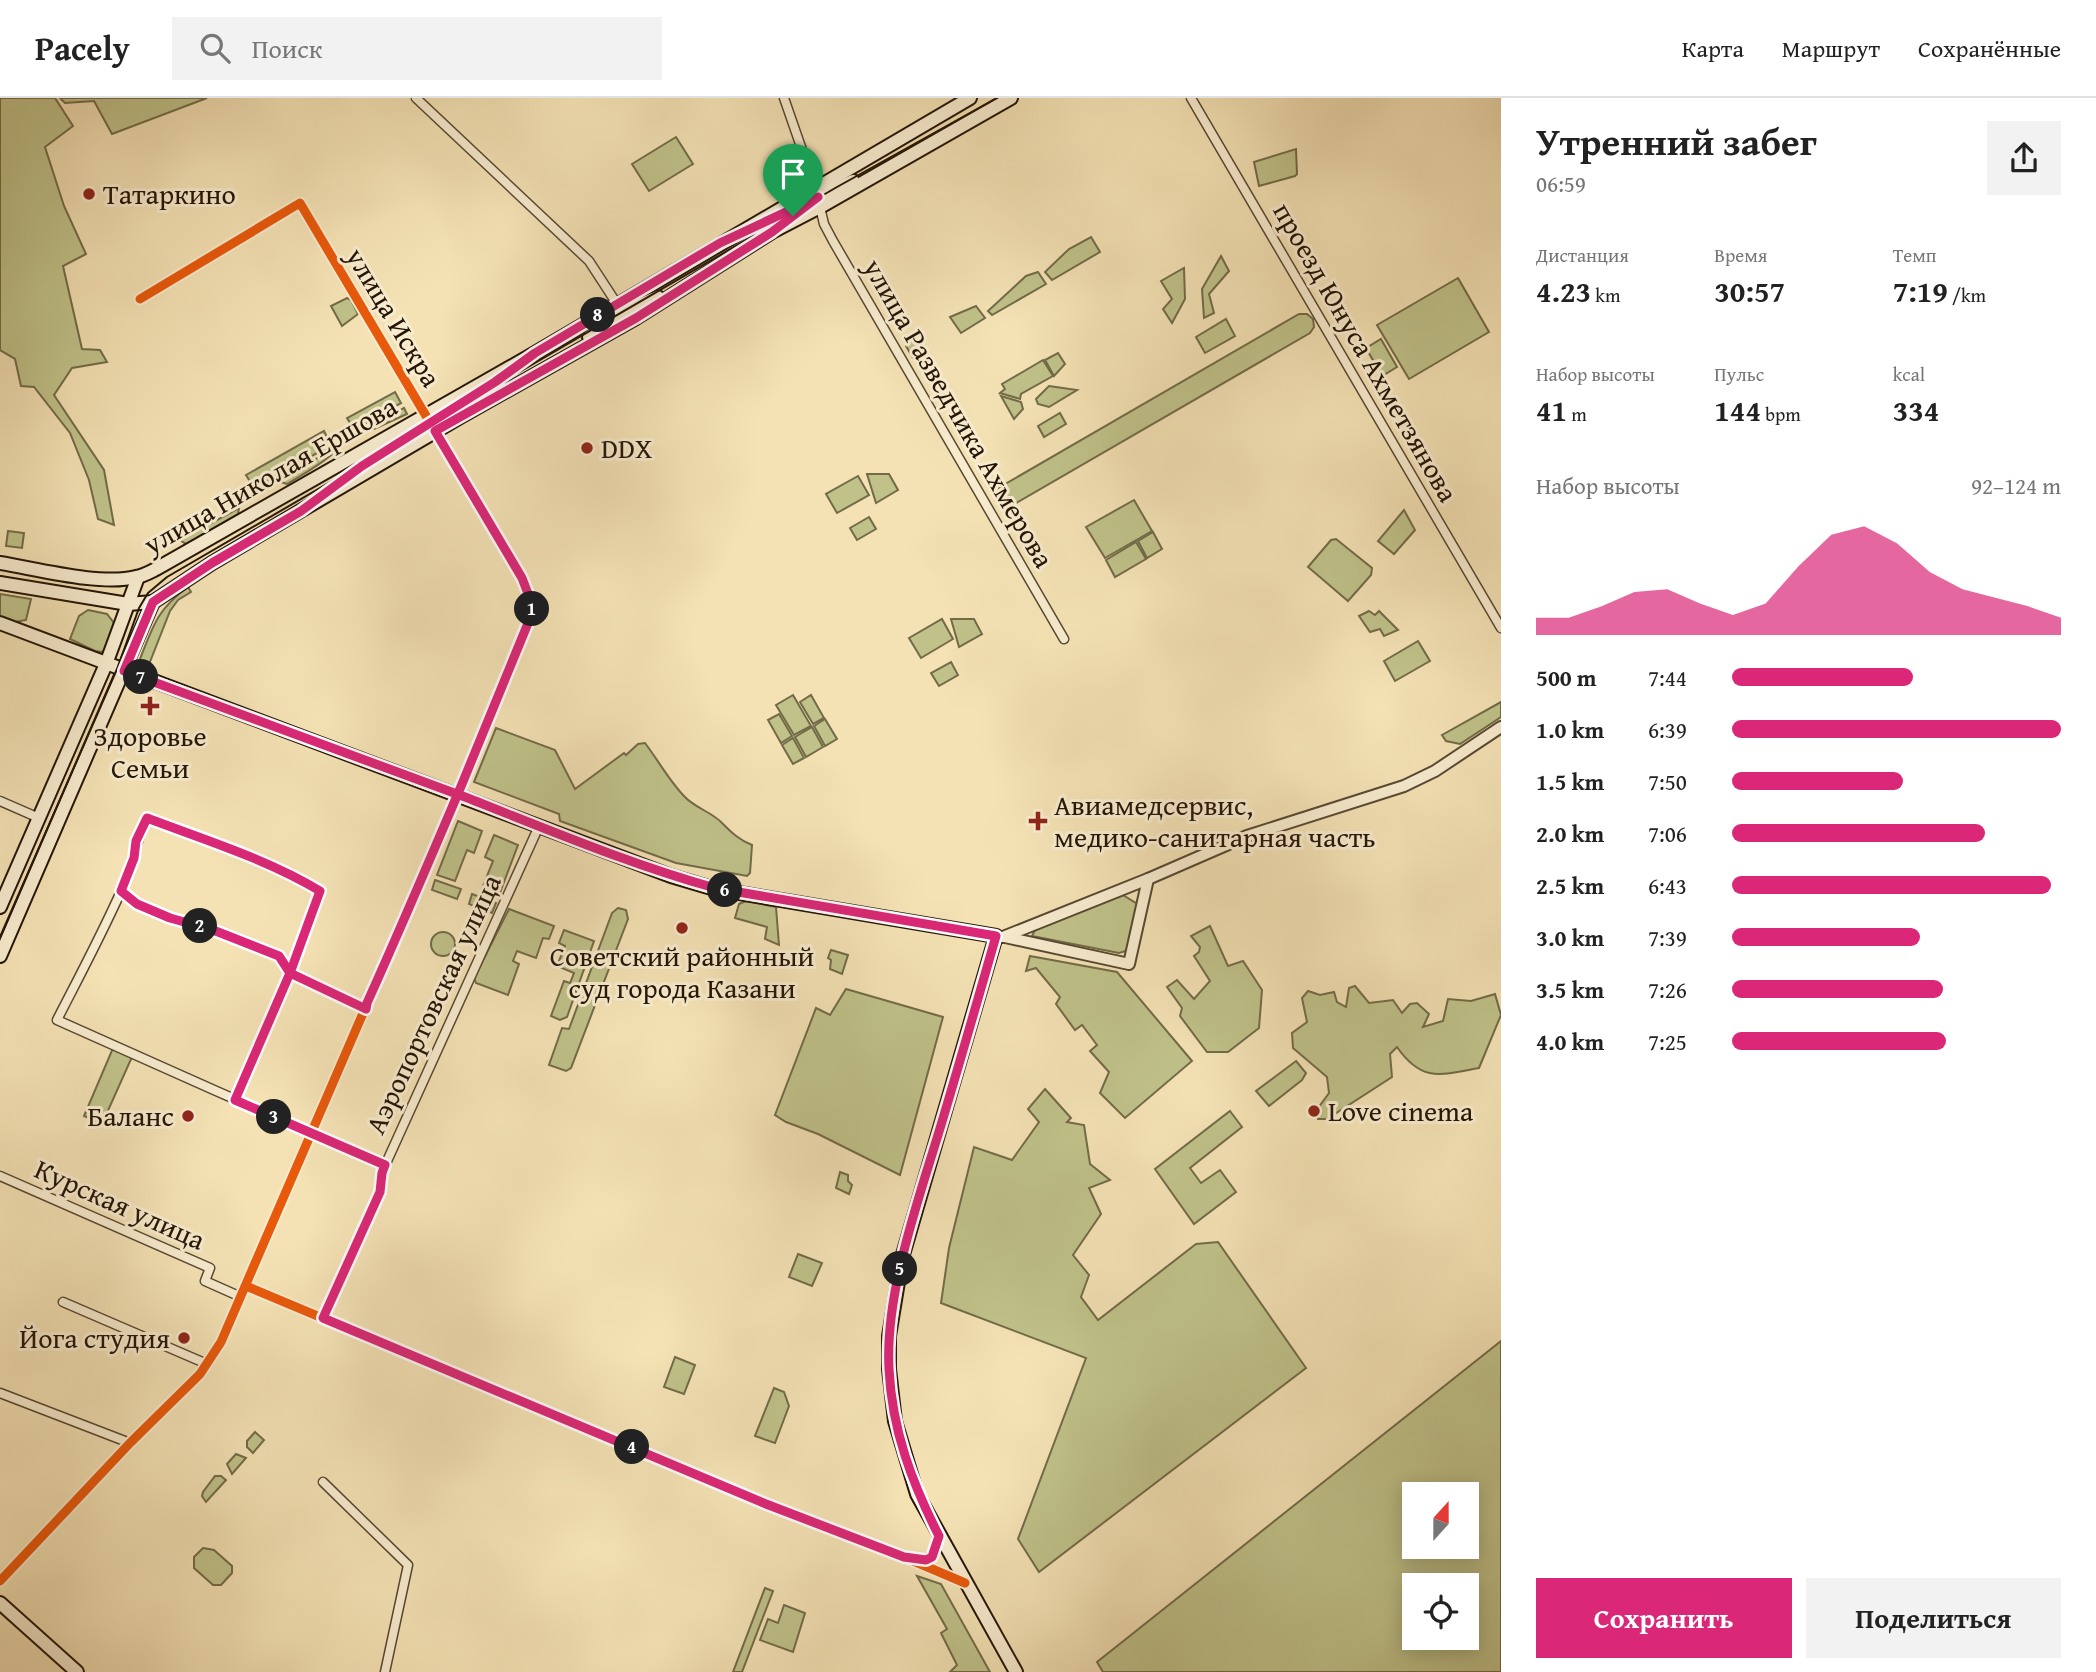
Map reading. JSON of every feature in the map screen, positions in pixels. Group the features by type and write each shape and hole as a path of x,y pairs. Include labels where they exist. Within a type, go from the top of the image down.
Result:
{"main road":[{"path":"818,197 890,146 971,98"},
{"path":"535,353 628,306 719,244 818,197 880,172 1011,98"},
{"name":"улица Николая Ершова","path":"0,563 104,579 138,577 364,450 515,385 631,309 696,280 772,232 818,197"},
{"name":"улица Николая Ершова","path":"0,583 128,604 153,602 212,563 301,511 535,353 719,244"},
{"name":"улица Николая Ершова","path":"138,577 153,602"},
{"path":"0,907 106,664 138,577"},
{"path":"0,956 153,602"},
{"path":"0,623 671,876 715,888 1000,936 902,1258 889,1336 889,1369 895,1422 918,1494 1016,1672"},
{"path":"0,1603 77,1672"}],"street":[{"path":"416,98 589,261 617,304"},
{"name":"улица Разведчика Ахмерова","path":"784,98 818,197 824,224 1064,639"},
{"name":"проезд Юнуса Ахметзянова","path":"1191,98 1501,628"},
{"name":"улица Искра","path":"0,1581 200,1374 221,1342 458,795 533,611 522,578 300,203 140,299"},
{"path":"1000,936 1148,879 1247,836 1404,786 1435,771 1501,727"},
{"path":"0,801 39,818"},
{"path":"235,1100 290,973 320,891 265,863 147,818 136,841 134,858 121,891 57,1020 235,1100 385,1165"},
{"name":"Аэропортовская улица","path":"323,1318 380,1192 385,1165 539,826"},
{"path":"1000,936 1129,964 1148,879"},
{"path":"1123,889 1136,898 1142,908"},
{"path":"121,891 137,904 170,918 213,930 279,956 290,973 366,1009"},
{"name":"Курская улица","path":"0,1176 210,1268 205,1281 241,1297"},
{"path":"246,1286 766,1504 965,1583"},
{"path":"63,1302 207,1364"},
{"path":"0,1393 131,1443"},
{"path":"323,1482 408,1565 385,1672"},
{"path":"904,1557 929,1559 939,1536"}],"green space":[{"path":"0,98 55,98 73,126 45,147 64,206 86,254 63,266 82,349 100,350 107,362 72,368 54,395 104,470 114,525 98,519 89,480 70,433 34,387 21,386 15,359 0,350"},
{"path":"60,98 207,98 112,134 94,101 65,103"},
{"path":"676,137 693,164 649,191 632,164"},
{"path":"1296,149 1295,176 1259,186 1254,162"},
{"path":"1091,237 1100,252 1052,280 1045,272 1069,249"},
{"path":"1221,256 1229,271 1209,294 1214,313 1204,318 1202,289"},
{"path":"1184,268 1185,299 1172,323 1163,309 1172,299 1161,281"},
{"path":"1038,272 1046,284 992,315 988,311 1026,276"},
{"path":"1458,278 1489,332 1409,379 1377,325"},
{"path":"347,298 351,300 358,314 342,326 331,306"},
{"path":"976,306 985,318 961,333 950,317"},
{"path":"1299,314 1307,314 1313,319 1314,327 1310,333 1011,506 1002,505 998,501 1000,487"},
{"path":"1226,319 1235,336 1205,353 1196,337"},
{"path":"913,333 927,359 923,361 913,358 906,346 908,337"},
{"path":"1381,339 1397,367 1382,376 1366,348"},
{"path":"1058,353 1065,364 1054,376 1045,360"},
{"path":"1043,360 1053,376 1021,394 1020,399 1000,393 1005,389 1002,384"},
{"path":"1049,386 1077,390 1049,407 1038,404 1036,399"},
{"path":"395,392 401,403 359,427 352,426 347,418"},
{"path":"1001,396 1021,402 1023,409 1014,419"},
{"path":"404,408 407,414 374,429 372,426"},
{"path":"1060,413 1066,424 1044,437 1038,426"},
{"path":"324,431 328,439 326,448 254,488 246,475"},
{"path":"334,449 335,452 324,461 287,484 276,481"},
{"path":"867,474 889,474 898,490 876,503"},
{"path":"858,476 869,495 837,513 826,494"},
{"path":"1134,500 1152,531 1105,558 1086,527"},
{"path":"239,508 238,514 186,544 180,540"},
{"path":"1404,510 1415,530 1394,554 1378,541"},
{"path":"869,517 876,529 857,540 850,528"},
{"path":"8,531 24,533 22,548 6,546"},
{"path":"1153,532 1162,549 1147,558 1138,541"},
{"path":"1336,539 1372,568 1371,575 1348,601 1308,567 1331,540"},
{"path":"1136,542 1146,559 1115,577 1106,560"},
{"path":"188,587 191,592 178,600 170,611 146,672 140,666 140,659 153,627 169,603"},
{"path":"0,594 31,599 26,620 15,622 0,617"},
{"path":"88,610 107,614 114,623 107,648 102,652 70,639 79,616"},
{"path":"1369,611 1375,615 1379,611 1398,630 1384,636 1380,629 1370,632 1359,616"},
{"path":"942,619 953,639 921,658 909,638"},
{"path":"951,619 974,619 982,634 959,647"},
{"path":"1418,641 1430,661 1395,681 1384,661"},
{"path":"951,662 958,675 939,686 931,673"},
{"path":"793,695 811,726 794,735 776,705"},
{"path":"811,695 824,718 813,724 800,702"},
{"path":"1501,702 1501,717 1460,744 1446,741 1442,735"},
{"path":"779,714 792,736 781,743 768,720"},
{"path":"825,719 837,739 825,746 814,726"},
{"path":"812,727 823,747 806,757 795,737"},
{"path":"496,728 555,750 575,789 624,753 626,755 638,744 645,743 685,797 752,845 750,873 747,876 676,863 560,821 559,814 474,782"},
{"path":"793,738 804,758 793,764 782,745"},
{"path":"458,821 482,831 474,853 467,850 455,881 437,875"},
{"path":"494,835 518,845 498,898 481,891 493,861 485,857"},
{"path":"435,880 461,889 457,899 432,890"},
{"path":"472,894 496,903 492,913 469,904"},
{"path":"1123,895 1139,905 1126,951 1119,953 1032,936 1035,930"},
{"path":"746,901 776,907 779,945 765,939 767,927 735,918 739,904"},
{"path":"618,908 626,910 628,919 571,1068 566,1071 549,1065 562,1028 569,1029 612,913"},
{"path":"509,909 554,926 549,939 543,938 536,958 517,951 513,961 519,964 508,995 476,983 474,978"},
{"path":"1210,926 1228,966 1243,961 1262,990 1259,1028 1228,1052 1207,1052 1180,1016 1182,1008 1167,987 1177,980 1194,999 1210,981 1194,956 1200,947 1191,936"},
{"path":"564,930 594,941 567,1017 560,1020 551,1016 564,981 570,983 574,973 557,966 565,946 559,943"},
{"path":"443,932 451,936 455,944 451,952 443,956 435,952 431,944 435,936"},
{"path":"831,950 848,955 842,974 830,969 831,960 828,958"},
{"path":"1030,956 1117,972 1192,1061 1125,1118 1100,1093 1109,1072 1090,1051 1097,1045 1082,1025 1075,1030 1056,1004 1060,997 1036,968 1026,971"},
{"path":"1355,986 1369,1003 1393,1000 1402,1013 1410,1004 1417,1003 1429,1014 1423,1027 1443,1021 1448,999 1471,1001 1495,994 1501,1015 1479,1068 1433,1074 1415,1066 1397,1047 1390,1054 1392,1077 1327,1119 1318,1119 1318,1108 1329,1093 1327,1077 1293,1048 1292,1033 1307,1022 1302,998 1308,991 1320,995 1334,992 1337,1002 1346,1007 1349,988"},
{"path":"846,989 943,1017 900,1175 775,1115 816,1008 830,1015"},
{"path":"113,1048 132,1057 102,1124 84,1116"},
{"path":"1296,1061 1306,1073 1302,1080 1269,1106 1256,1091"},
{"path":"1045,1089 1071,1118 1067,1122 1084,1125 1090,1164 1110,1180 1089,1188 1101,1214 1073,1255 1089,1275 1081,1297 1098,1320 1196,1244 1218,1242 1306,1368 1039,1572 1018,1539 1086,1358 941,1303 949,1248 974,1147 1012,1160 1039,1122 1028,1109"},
{"path":"1230,1111 1242,1127 1190,1168 1201,1183 1220,1170 1236,1192 1194,1224 1155,1169"},
{"path":"840,1172 848,1175 848,1181 852,1185 849,1194 836,1188"},
{"path":"798,1254 822,1263 812,1286 789,1277"},
{"path":"1501,1341 1501,1672 1103,1672 1097,1662"},
{"path":"675,1357 695,1365 684,1394 664,1387"},
{"path":"774,1388 784,1392 789,1406 775,1443 755,1436"},
{"path":"255,1432 264,1440 253,1453 247,1447 247,1441"},
{"path":"236,1454 246,1458 232,1474 227,1464"},
{"path":"215,1476 226,1480 206,1502 202,1496 203,1492"},
{"path":"203,1548 214,1550 232,1566 232,1573 221,1585 213,1585 194,1568 194,1557"},
{"path":"917,1576 941,1584 990,1672 950,1672 957,1665 941,1633 947,1629"},
{"path":"765,1588 773,1591 742,1672 733,1672"},
{"path":"784,1605 805,1613 793,1652 760,1640 768,1619 778,1623"}],"tram line":[{"path":"0,937 117,669 139,608 148,593 167,577 837,187 997,98"}],"cycle path":[{"path":"0,1581 130,1443 200,1374 221,1342 462,784 532,611 522,578 300,203 140,299"},
{"path":"246,1286 766,1504 965,1583"}],"place":[{"name":"Татаркино","path":"89,194"},
{"name":"DDX","path":"587,448"},
{"name":"Здоровье Семьи","path":"150,706"},
{"name":"Авиамедсервис, медико-санитарная часть","path":"1038,821"},
{"name":"Советский районный суд города Казани","path":"682,928"},
{"name":"Love cinema","path":"1314,1111"},
{"name":"Баланс","path":"188,1116"},
{"name":"Йога студия","path":"184,1338"}],"route":[{"path":"793,216 636,318 435,431 522,578 533,611 458,795 366,1009 290,973 279,956 213,930 170,918 137,904 121,891 134,858 136,841 147,818 265,863 320,891 290,973 235,1100 385,1165 380,1192 323,1318 766,1504 904,1557 926,1560 932,1557 939,1536 918,1494 895,1422 889,1369 889,1336 902,1258 996,936 715,888 671,876 465,797 458,795 124,671 153,602 212,563 301,511 362,466 495,382 535,353 720,243 818,197 793,216"}]}
